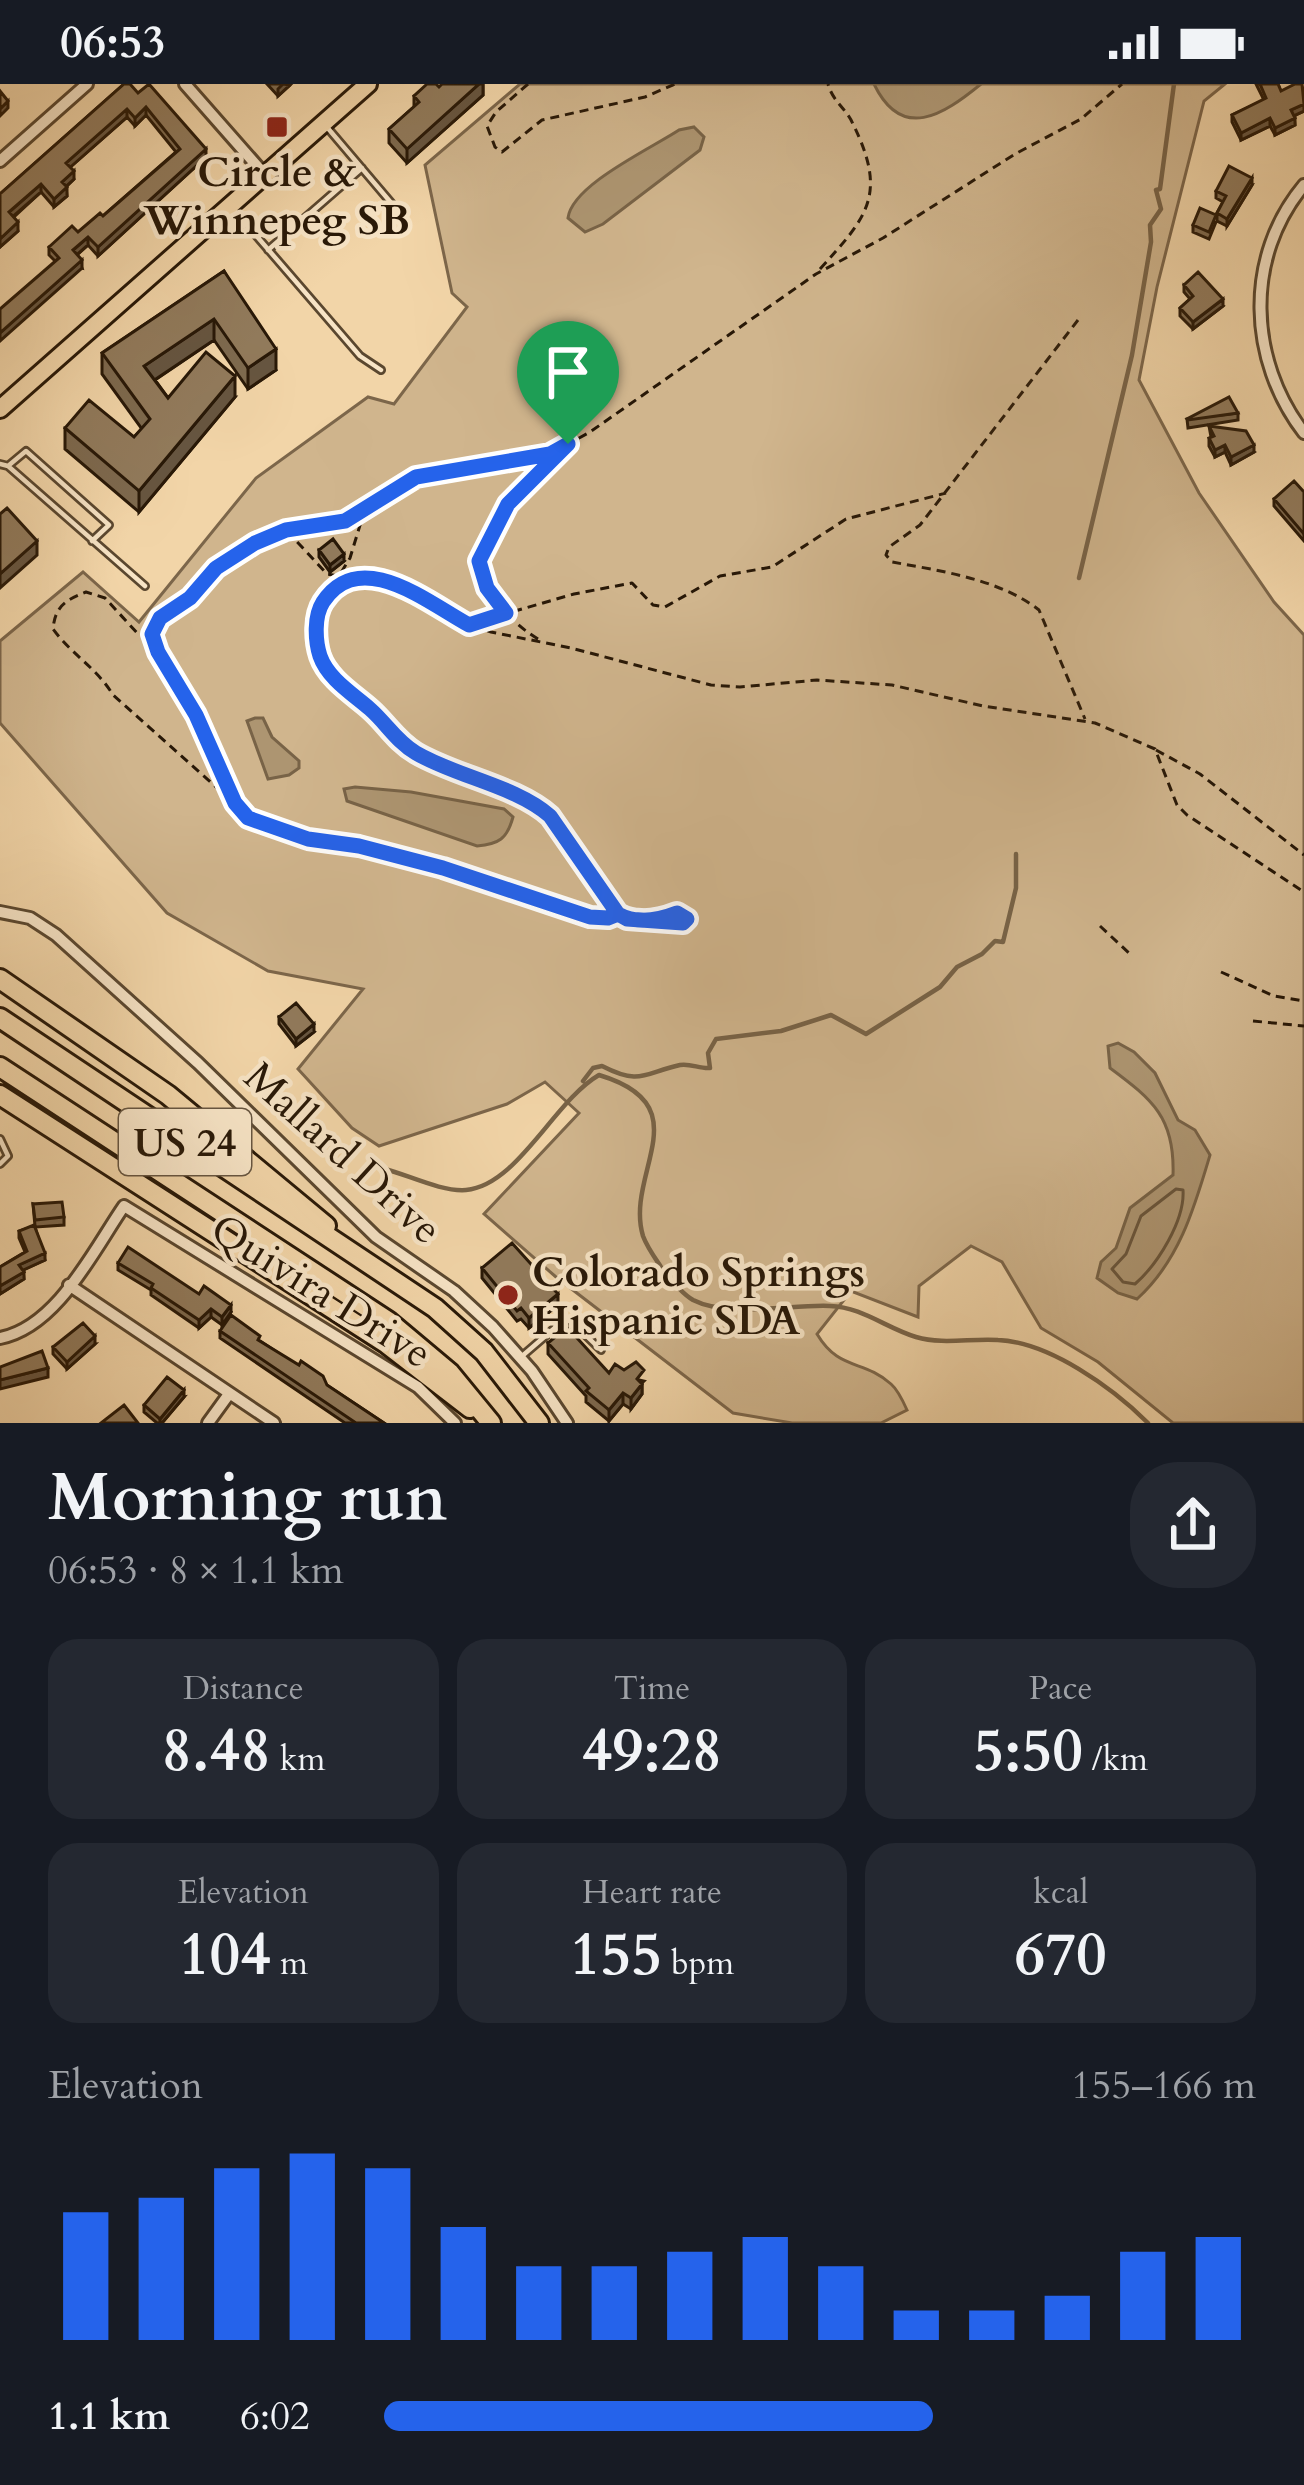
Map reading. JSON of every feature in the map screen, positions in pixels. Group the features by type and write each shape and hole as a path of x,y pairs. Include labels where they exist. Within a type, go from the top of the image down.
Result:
{"highway":[{"path":"0,979 168,1095 301,1202 370,1265"},
{"name":"US 24","path":"0,1018 435,1308 469,1338 539,1423"},
{"name":"US 24","path":"4,1069 388,1322 450,1372 489,1423"},
{"path":"0,1095 387,1344 489,1423"}],"main road":[{"path":"0,409 368,84"}],"street":[{"path":"0,161 87,84"},
{"path":"185,84 265,175"},
{"path":"1304,185 1277,226 1262,274 1260,300 1260,332 1273,381 1304,434"},
{"name":"Mallard Drive","path":"0,912 30,918 56,935 198,1063 376,1237 454,1292 521,1357 567,1423"},
{"name":"Quivira Drive","path":"0,1339 38,1324 124,1205 418,1387 455,1423"},
{"path":"69,1285 274,1423"},
{"path":"208,1423 229,1394"}],"lane":[{"path":"323,123 404,218"},
{"path":"268,250 362,168"},
{"path":"230,206 360,356 381,370"},
{"path":"92,542 110,525 96,509 26,451 4,465 92,542 146,586"},
{"path":"0,1139 8,1156 0,1164"},
{"path":"521,1357 564,1320 572,1321 601,1351"}],"path":[{"path":"528,84 487,126 502,152 542,120 645,97 675,84"},
{"path":"816,274 861,224 871,188 855,126 835,102 828,84"},
{"path":"235,803 196,715 152,634 160,618 190,598 216,568 286,530 345,521 416,477 550,454 816,274 1081,119 1121,84"},
{"path":"1078,320 920,525 889,547 886,555 892,562 989,584 1024,598 1039,610 1085,721"},
{"path":"543,642 506,613 487,588 479,561 508,504 568,444"},
{"path":"469,625 632,584 652,605 665,607 720,576 772,568 846,519 946,493"},
{"path":"339,576 365,511"},
{"path":"286,530 327,574 343,582"},
{"path":"660,920 627,919 618,914 536,803 472,781 418,754 393,737 331,674 320,657 316,628 319,607 343,582 364,575 385,579 469,625 711,685 817,680 892,685 983,706 1085,721 1155,749 1200,774 1304,855"},
{"path":"152,634 139,635 105,598 86,592 65,601 55,614 53,629 100,674 112,695 248,818 308,839 359,846 443,868 590,917 618,914"},
{"path":"1155,749 1186,815 1304,892"},
{"path":"1100,926 1130,954"},
{"path":"1221,972 1274,996 1304,1001"},
{"path":"1253,1021 1304,1026"}],"shaded area":[{"path":"520,84 1225,84 1204,101 1139,380 1199,493 1274,602 1304,635 1304,1423 1173,1423 1098,1362 1041,1328 1002,1262 971,1246 919,1286 918,1317 851,1291 817,1334 834,1354 891,1384 907,1410 881,1423 792,1423 733,1413 556,1277 484,1214 579,1113 545,1082 507,1104 379,1146 352,1128 298,1069 363,989 268,971 167,913 0,723 0,641 83,572 139,622 256,478 368,397 394,404 467,307 452,293 425,165"}],"water":[{"path":"874,84 981,84 938,113 910,118 885,102"},
{"path":"694,127 704,137 700,150 603,224 585,232 568,218 583,193 597,181 679,130"},
{"path":"263,718 272,737 299,761 299,768 268,779 247,721"},
{"path":"344,789 504,809 513,817 501,839 477,846 347,801"},
{"path":"1118,1043 1155,1073 1178,1120 1195,1130 1210,1155 1174,1251 1137,1299 1097,1278 1101,1262 1116,1248 1130,1208 1173,1175 1173,1155 1158,1112 1110,1068 1108,1046"}],"building":[{"path":"124,84 138,93 149,84 206,149 98,247 88,237 73,250 82,260 0,333 0,309 59,258 49,247 72,226 78,232 100,213 103,216 180,149 146,107 135,118 127,109 66,163 74,171 62,182 67,187 54,199 41,184 9,212 18,222 0,239 0,194"},
{"path":"427,84 479,84 407,149 389,129 419,102 414,96"},
{"path":"1260,84 1278,84 1281,91 1302,84 1304,104 1291,110 1295,118 1275,128 1270,118 1241,133 1232,115 1266,98"},
{"path":"1229,166 1252,178 1227,219 1217,213 1226,196 1216,191"},
{"path":"1200,208 1216,215 1209,232 1193,225"},
{"path":"224,271 276,349 248,368 214,319 144,366 168,398 206,352 235,376 139,491 65,428 89,400 134,437 150,419 102,353"},
{"path":"1198,272 1223,299 1193,322 1180,308 1193,296 1184,285"},
{"path":"1229,397 1238,413 1187,419"},
{"path":"1209,426 1246,431 1254,445 1231,457 1225,445 1215,450"},
{"path":"1294,481 1304,492 1304,534 1274,499"},
{"path":"7,508 37,541 0,574 0,514"},
{"path":"333,539 344,554 330,565 319,550"},
{"path":"296,1003 314,1024 296,1039 279,1017"},
{"path":"62,1202 64,1217 35,1220 33,1204"},
{"path":"34,1225 45,1253 19,1265 24,1272 0,1286 0,1267 27,1251 19,1231"},
{"path":"512,1243 558,1294 529,1318 521,1308 517,1311 482,1268"},
{"path":"128,1247 199,1294 204,1286 231,1305 222,1317 211,1309 199,1320 118,1263"},
{"path":"231,1315 260,1336 258,1340 299,1365 301,1361 323,1376 327,1385 384,1423 356,1423 220,1331"},
{"path":"83,1323 95,1336 67,1362 53,1347"},
{"path":"567,1327 609,1373 615,1364 624,1370 636,1362 644,1370 637,1379 642,1384 631,1398 623,1393 609,1410 586,1391 589,1388 548,1343"},
{"path":"42,1351 48,1368 0,1380 0,1367"},
{"path":"167,1377 184,1390 160,1419 144,1405"},
{"path":"124,1405 138,1423 101,1423"}],"waterway":[{"path":"1079,578 1132,355 1150,225 1161,209 1156,190 1160,189 1174,84"},
{"path":"583,1081 593,1068 602,1066 634,1077 680,1065 710,1068 708,1053 716,1039 781,1031 831,1015 866,1034 940,987 957,967 995,941 1003,942 1016,888 1016,854"},
{"path":"385,1169 446,1188 485,1185 519,1158 582,1087 599,1075 630,1088 647,1104 654,1123 640,1212 643,1236 664,1272 693,1300 742,1309 842,1307 926,1339 1018,1343 1079,1369 1148,1423"}],"place":[{"name":"Circle & Winnepeg SB","path":"277,127"},
{"name":"Colorado Springs Hispanic SDA","path":"508,1295"}],"route":[{"path":"568,444 508,504 479,561 487,588 506,613 469,625 385,579 349,578 319,607 320,657 393,737 418,754 472,781 536,803 618,914 627,919 660,920 677,913 687,919 683,923 627,919 618,914 590,917 443,868 359,846 308,839 248,818 235,803 196,715 152,634 160,618 190,598 216,568 255,543 286,530 345,521 416,477 550,454 568,444"}]}
